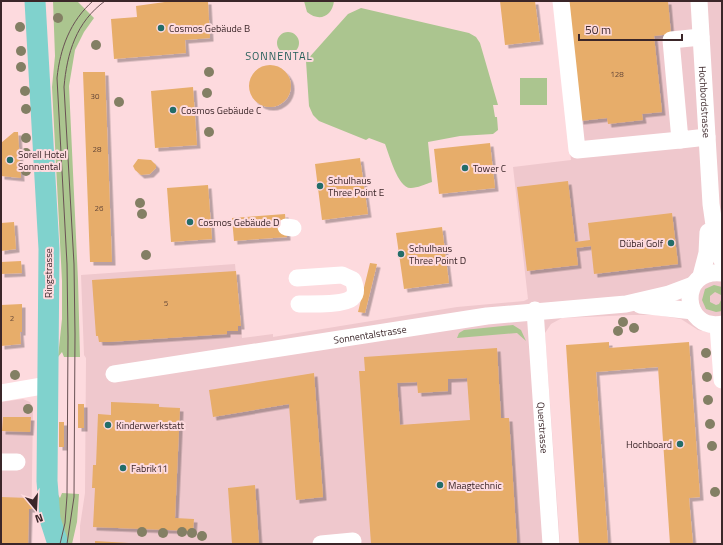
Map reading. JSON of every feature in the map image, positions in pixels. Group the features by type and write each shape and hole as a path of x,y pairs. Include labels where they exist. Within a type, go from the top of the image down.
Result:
{"main road":[{"name":"Ringstrasse","path":"35,1 49,250 48,498 50,518 58,544"}],"street":[{"path":"561,1 577,150 707,137"},
{"name":"Hochbordstrasse","path":"699,1 711,204 718,253 722,260"},
{"path":"680,140 672,40 701,37"},
{"name":"Hochbordstrasse","path":"693,311 690,303 690,294 697,281 707,253 711,204"},
{"name":"Sonnentalstrasse","path":"114,374 463,319 535,310 626,304 669,294 697,281 708,273 722,273"},
{"path":"297,278 342,275 353,280 356,287 356,293 352,298 344,301 299,304"},
{"name":"Sonnentalstrasse","path":"626,304 693,311"},
{"name":"Querstrasse","path":"535,310 551,544"},
{"path":"693,311 703,322 720,324 722,380"},
{"path":"1,393 48,385"},
{"path":"321,544 353,541"}],"shaded area":[{"path":"553,1 722,1 722,380 718,334 698,330 681,319 656,315 632,315 562,318 551,324 545,333 560,544 80,544 80,526 85,493 86,358 84,355 81,275 235,264 242,338 273,334 273,337 457,307 524,301 528,299 513,167 571,160"},
{"path":"23,399 30,402 33,408 31,544 1,544 1,402"}],"green space":[{"path":"53,1 77,1 94,18 84,32 75,50 69,86 80,357 64,357 62,352 58,357 62,319 62,281 52,87 55,56"},
{"path":"304,1 334,1 331,11 328,14 316,17 307,12"},
{"path":"361,8 469,33 476,37 480,43 498,105 493,105 495,117 497,117 498,130 493,134 460,136 428,142 432,182 411,188 406,187 398,177 385,144 369,138 366,140 319,121 313,115 309,106 306,61 348,14"},
{"path":"288,32 292,33 298,39 298,47 292,53 288,54 284,53 278,47 277,43 278,39 284,33"},
{"path":"520,78 547,78 547,105 520,105"},
{"path":"714,285 722,287 722,298 722,311 716,312 706,309 702,300 705,289","holes":["715,292 721,295 722,298 719,304 716,305 710,302 710,296"]},
{"path":"513,325 521,330 526,341 517,333 457,338 459,333 464,330"},
{"path":"57,493 60,498 62,493 79,494 77,522 72,544 68,544 59,516"}],"building":[{"name":"Cosmos Gebäude B","path":"172,1 208,1 210,38 185,40 186,53 114,59 111,19 137,17 136,6"},
{"path":"500,1 535,1 540,41 505,45"},
{"path":"567,1 668,1 671,34 654,36 662,112 642,114 643,120 608,124 607,118 580,121"},
{"path":"270,65 285,71 291,86 285,101 270,107 255,101 249,86 255,71"},
{"path":"83,72 105,72 112,262 90,262"},
{"name":"Cosmos Gebäude C","path":"193,87 197,145 155,148 151,91"},
{"name":"Sorell Hotel Sonnental","path":"14,132 18,132 21,178 1,176 1,143"},
{"name":"Tower C","path":"490,143 495,188 439,194 434,149"},
{"path":"360,158 368,214 322,220 315,164"},
{"path":"138,159 151,160 156,165 156,168 150,174 141,175 133,166"},
{"path":"568,181 575,242 590,240 588,223 672,213 678,264 594,274 591,246 576,248 578,265 527,271 517,187"},
{"name":"Cosmos Gebäude D","path":"208,185 212,239 171,242 167,188"},
{"path":"285,214 287,237 234,241 232,218"},
{"path":"14,222 16,249 1,251 1,223"},
{"path":"442,227 449,283 404,289 396,233"},
{"path":"21,261 22,273 1,274 1,262"},
{"path":"370,263 377,264 365,313 358,312"},
{"path":"236,271 241,326 238,326 238,331 227,331 227,334 109,342 99,342 98,336 96,336 92,280"},
{"path":"22,304 22,332 20,332 21,344 1,346 1,305"},
{"name":"Hochboard","path":"609,342 609,348 689,342 700,497 689,498 693,544 670,544 658,367 596,372 608,544 579,544 566,345"},
{"name":"Maagtechnic","path":"497,348 501,418 509,418 517,544 371,544 359,371 365,371 364,357","holes":["467,378 470,420 400,425 397,383 417,382 418,393 448,391 448,379"]},
{"path":"314,373 323,497 296,500 289,404 213,417 209,390"},
{"path":"111,402 159,404 159,407 180,408 175,518 194,519 193,531 93,527 95,488 92,488 93,465 96,465 98,414 111,415"},
{"path":"78,404 84,404 84,428 78,428"},
{"path":"3,417 31,417 30,432 2,431"},
{"path":"59,422 64,422 64,447 59,447"},
{"path":"255,485 259,544 232,544 228,488"},
{"path":"1,497 29,498 29,502 32,502 32,509 29,509 28,544 1,544"},
{"path":"95,541 129,543 129,544 95,544"}],"tram line":[{"path":"60,544 65,523 67,496 68,337 67,264 57,78 58,67 64,46 72,27 78,17 93,1"},
{"path":"67,544 74,497 75,334 74,264 64,87 65,74 71,50 80,28 95,9 105,1"}],"place":[{"name":"Cosmos Gebäude B","path":"161,28"},
{"name":"Cosmos Gebäude C","path":"173,110"},
{"name":"Sorell Hotel Sonnental","path":"10,160"},
{"name":"Tower C","path":"465,168"},
{"name":"Schulhaus Three Point E","path":"320,186"},
{"name":"Cosmos Gebäude D","path":"190,222"},
{"name":"Dübai Golf","path":"671,243"},
{"name":"Schulhaus Three Point D","path":"401,254"},
{"name":"Kinderwerkstatt","path":"108,425"},
{"name":"Hochboard","path":"680,444"},
{"name":"Fabrik11","path":"123,468"},
{"name":"Maagtechnic","path":"440,485"}],"district":[{"name":"SONNENTAL","path":"279,56"}]}
